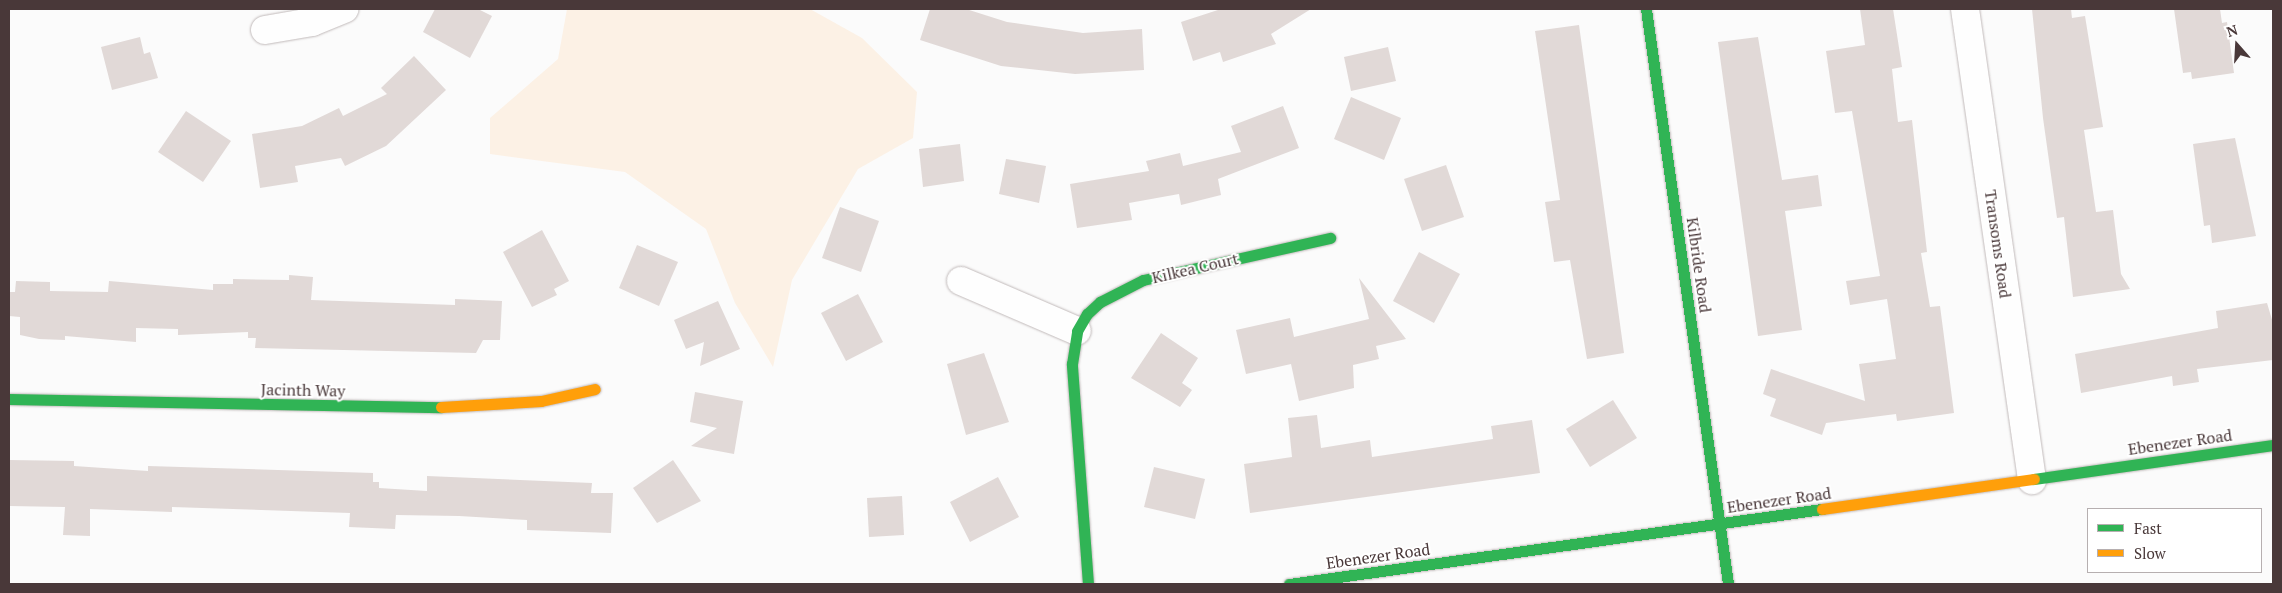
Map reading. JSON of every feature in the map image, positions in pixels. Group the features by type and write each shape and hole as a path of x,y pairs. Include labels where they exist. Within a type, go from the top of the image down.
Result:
{"street":[{"path":"265,30 312,22 345,9"},
{"name":"Kilbride Road","path":"1646,9 1728,584"},
{"name":"Transoms Road","path":"1965,9 2032,480"},
{"name":"Kilkea Court","path":"1088,584 1072,364 1077,331 1100,302 1143,280 1330,238"},
{"path":"961,281 1077,331"},
{"name":"Jacinth Way","path":"9,399 466,407 541,401 595,389"},
{"name":"Ebenezer Road","path":"1289,584 1719,525 2273,445"}],"shaded area":[{"path":"567,9 810,9 862,38 917,92 913,138 858,169 792,280 773,367 735,303 706,229 625,172 490,154 490,118 558,59"}],"building":[{"path":"435,9 478,9 492,16 470,58 423,32"},
{"path":"930,9 966,9 1007,22 1083,33 1142,29 1144,70 1075,74 1001,66 920,40"},
{"path":"1221,9 1311,9 1271,34 1276,44 1223,62 1220,52 1193,61 1181,22"},
{"path":"1860,9 1893,9 1902,67 1892,69 1898,122 1912,120 1927,252 1921,253 1930,307 1940,306 1954,413 1897,421 1896,414 1826,423 1822,435 1770,416 1776,399 1763,394 1771,369 1865,401 1859,364 1896,359 1887,299 1850,305 1846,281 1880,276 1852,111 1835,113 1826,51 1865,45"},
{"path":"2032,9 2071,9 2072,18 2085,16 2103,127 2084,130 2096,212 2113,210 2121,274 2130,289 2073,297 2064,217 2057,218 2043,118"},
{"path":"2174,9 2220,9 2222,23 2227,22 2234,73 2192,79 2191,72 2183,73"},
{"path":"1579,25 1624,353 1587,359 1570,260 1554,262 1545,202 1560,200 1535,31"},
{"path":"140,37 144,54 150,52 158,78 112,90 101,47"},
{"path":"1758,37 1782,180 1818,175 1822,206 1785,211 1802,330 1758,336 1718,42"},
{"path":"1388,47 1396,81 1351,91 1344,57"},
{"path":"414,56 446,90 386,146 345,166 341,158 295,166 298,182 260,188 252,134 302,126 339,108 343,116 387,94 381,88"},
{"path":"1351,97 1401,118 1384,160 1334,139"},
{"path":"1283,106 1299,148 1218,179 1221,195 1181,205 1179,194 1129,203 1132,220 1077,228 1070,184 1149,171 1146,161 1180,153 1183,166 1241,152 1231,126"},
{"path":"186,111 231,141 203,182 158,152"},
{"path":"2235,138 2256,236 2212,243 2210,225 2204,226 2193,144"},
{"path":"960,144 964,181 923,187 919,149"},
{"path":"1006,159 1046,166 1039,203 999,194"},
{"path":"1446,165 1464,217 1422,231 1404,179"},
{"path":"840,207 879,221 861,272 822,258"},
{"path":"542,230 569,281 554,289 557,295 532,307 503,252"},
{"path":"637,245 678,262 659,306 619,288"},
{"path":"1419,252 1460,274 1434,323 1393,301"},
{"path":"289,275 313,277 311,300 455,305 455,299 502,301 500,340 483,340 476,353 255,348 256,338 248,338 248,332 178,335 178,329 136,328 136,342 65,336 65,340 39,339 20,335 20,317 9,316 9,292 15,292 16,281 50,282 50,291 108,292 109,281 213,290 213,284 233,284 233,279 289,280"},
{"path":"1359,278 1406,339 1376,346 1379,359 1353,365 1354,388 1299,401 1291,364 1246,374 1236,330 1290,318 1294,337 1369,319"},
{"path":"858,294 883,342 846,361 821,313"},
{"path":"718,301 740,349 700,366 704,342 686,349 674,320"},
{"path":"2267,303 2273,323 2273,360 2197,369 2199,382 2173,386 2172,376 2081,393 2075,354 2218,328 2216,311"},
{"path":"1161,333 1198,358 1182,383 1192,390 1180,407 1131,378"},
{"path":"984,353 1009,422 966,435 947,364"},
{"path":"695,392 743,401 734,454 691,446 717,428 690,422"},
{"path":"1613,400 1637,438 1590,467 1566,429"},
{"path":"1317,415 1321,448 1370,440 1372,457 1493,439 1491,426 1532,420 1540,473 1250,513 1244,464 1292,457 1288,418"},
{"path":"9,460 74,461 74,466 148,471 148,466 373,473 373,482 379,482 379,488 427,491 427,476 592,483 591,493 613,493 611,533 527,530 527,520 459,516 396,515 395,529 349,527 350,513 172,507 172,512 90,509 90,536 63,535 65,507 9,506"},
{"path":"673,460 701,501 657,523 633,488"},
{"path":"1154,467 1205,479 1195,519 1144,507"},
{"path":"998,477 1019,517 970,542 950,502"},
{"path":"902,496 904,535 869,537 867,498"}],"traffic: fast":[{"path":"1646,9 1728,584"},
{"path":"1088,584 1072,364 1077,331 1087,314 1100,302 1143,280 1330,238"},
{"path":"9,399 441,407"},
{"path":"2034,479 2273,445"},
{"path":"1289,584 1822,509"}],"traffic: slow":[{"path":"441,407 541,401 595,389"},
{"path":"1822,509 2034,479"}]}
